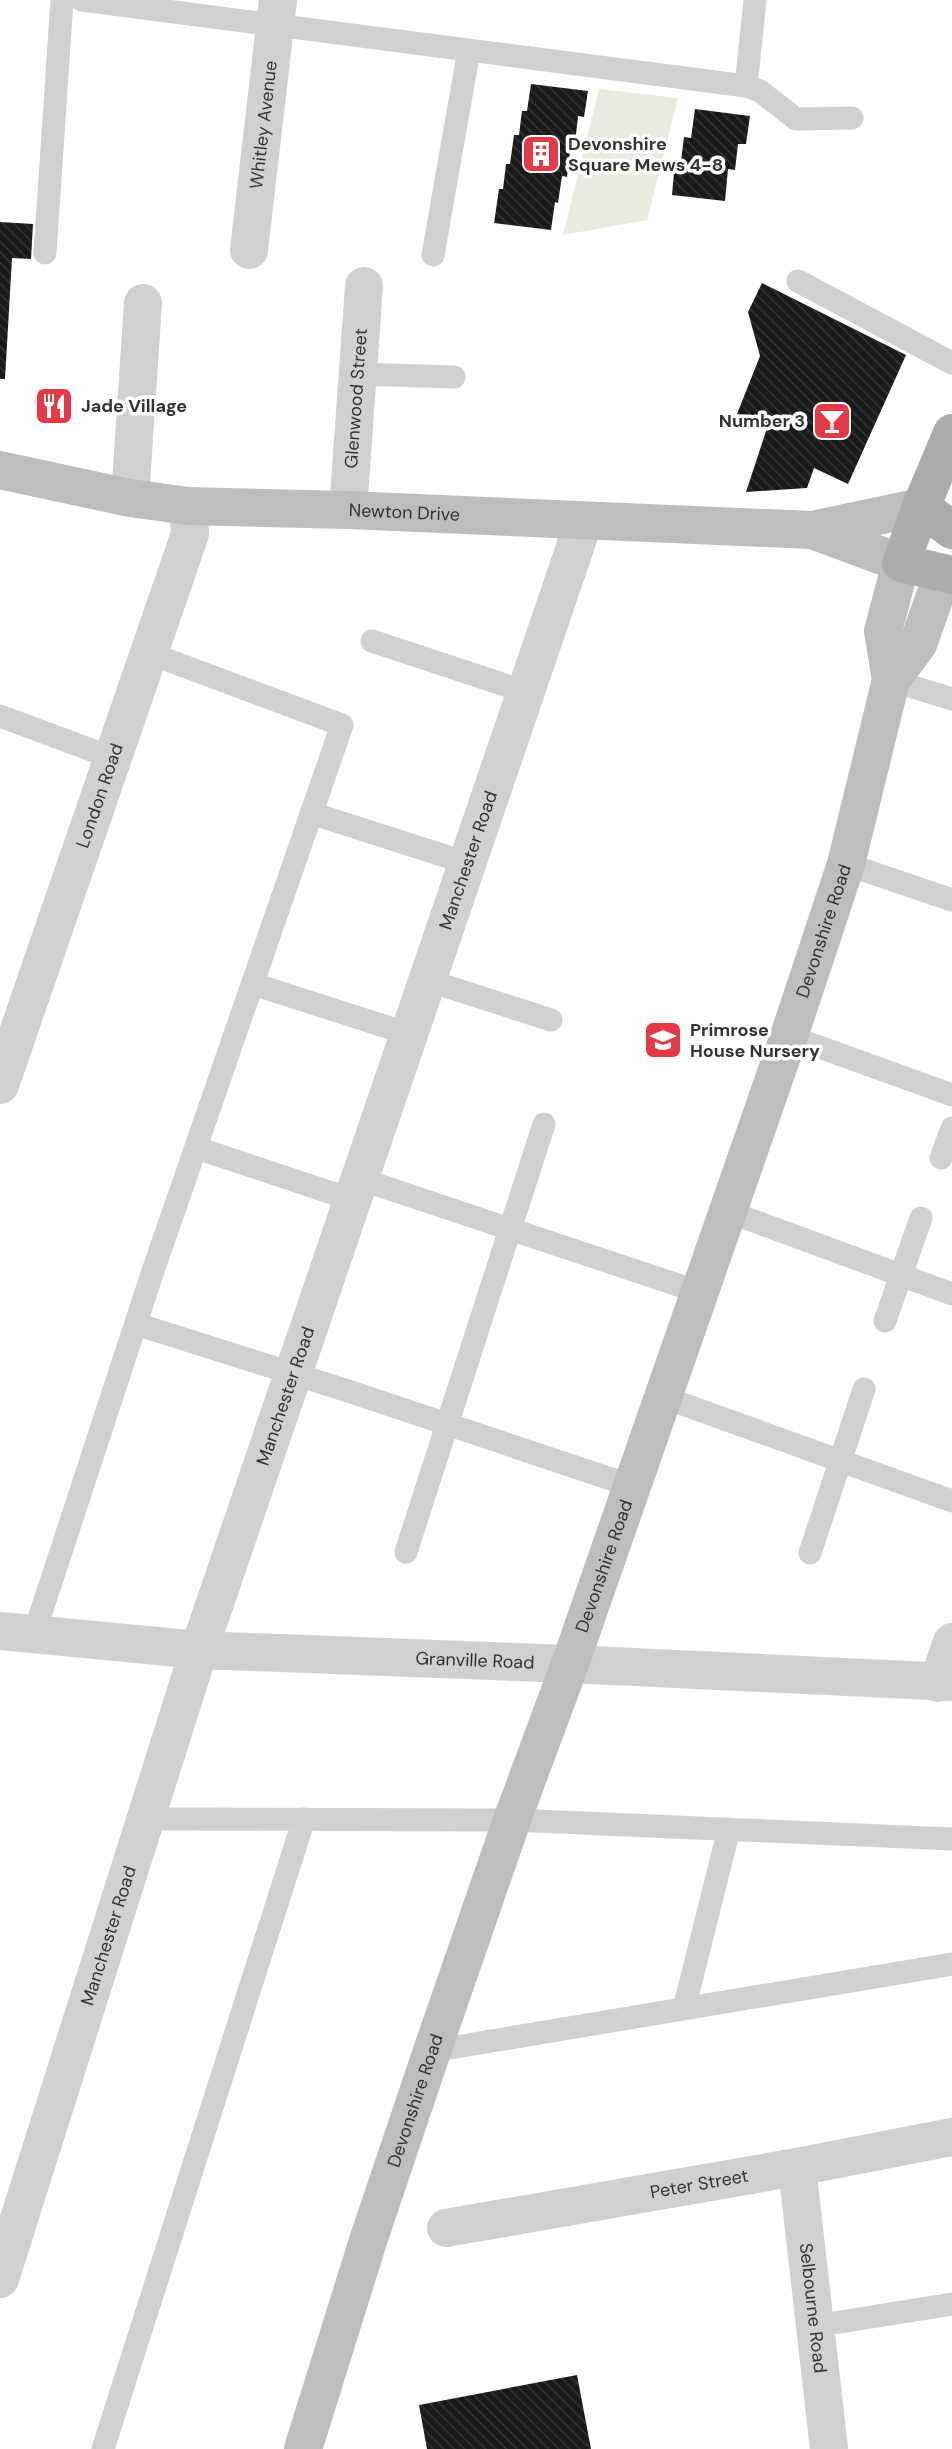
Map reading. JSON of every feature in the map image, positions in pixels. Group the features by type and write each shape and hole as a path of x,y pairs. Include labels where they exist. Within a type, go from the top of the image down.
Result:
{"main road":[{"path":"949,566 901,563 937,504 952,433"},
{"name":"Newton Drive","path":"0,470 130,498 188,506 348,510 812,530 937,504"},
{"path":"937,504 952,530"},
{"name":"Newton Drive","path":"812,530 901,563"},
{"name":"Devonshire Road","path":"303,2449 368,2241 432,2051 512,1819 570,1664 789,1036 846,864 891,680 883,631 901,563"},
{"name":"Devonshire Road","path":"891,680 918,644 949,566"}],"street":[{"name":"Whitley Avenue","path":"248,250 277,13"},
{"name":"Glenwood Street","path":"348,510 364,286"},
{"path":"130,498 143,303"},
{"name":"London Road","path":"0,1085 190,534 188,506"},
{"name":"Manchester Road","path":"0,2278 200,1650 584,521"},
{"name":"Granville Road","path":"17,1632 200,1650 570,1664 945,1683"},
{"path":"945,1683 952,1642"},
{"name":"Peter Street","path":"446,2228 952,2137"},
{"name":"Selbourne Road","path":"797,2167 829,2449"}],"lane":[{"path":"46,253 62,0"},
{"path":"82,0 277,13 469,50 746,86 760,92 796,119 852,118"},
{"path":"746,86 755,0"},
{"path":"433,255 469,50"},
{"path":"798,281 952,363"},
{"path":"358,374 454,377"},
{"path":"372,640 526,692"},
{"path":"17,1632 136,1324 342,725 149,653"},
{"path":"891,680 952,699"},
{"path":"0,716 113,758"},
{"path":"311,813 467,863"},
{"path":"846,864 952,900"},
{"path":"428,980 551,1020"},
{"path":"253,984 409,1034"},
{"path":"789,1036 952,1095"},
{"path":"406,1552 544,1124"},
{"path":"941,1158 952,1128"},
{"path":"197,1148 511,1229 699,1292"},
{"path":"727,1211 952,1294"},
{"path":"886,1321 921,1218"},
{"path":"136,1324 294,1373 632,1486"},
{"path":"810,1553 864,1389"},
{"path":"663,1397 952,1501"},
{"path":"146,1819 512,1819 952,1839"},
{"path":"103,2449 304,1819"},
{"path":"684,2009 729,1829"},
{"path":"432,2051 952,1964"},
{"path":"815,2326 952,2304"}],"shaded area":[{"path":"599,89 678,98 647,220 563,235"}],"building":[{"name":"Devonshire Square Mews 4-8","path":"531,84 588,91 584,117 578,116 575,144 571,143 567,177 562,176 558,203 555,202 551,230 494,223 499,189 503,189 506,164 510,164 514,135 519,135 522,111 527,111"},
{"path":"695,109 750,116 746,144 738,144 735,170 728,169 725,201 672,195 675,161 681,161 684,137 691,138"},
{"path":"0,222 33,224 31,259 12,258 5,379 0,379"},
{"path":"762,283 906,355 848,484 814,468 807,488 746,492 768,425 737,414 760,356 748,312"},
{"path":"577,2375 591,2449 427,2449 419,2405"}],"place":[{"name":"Devonshire Square Mews 4-8","path":"541,154"},
{"name":"Jade Village","path":"54,406"},
{"name":"Number 3","path":"832,421"},
{"name":"Primrose House Nursery","path":"663,1040"}]}
